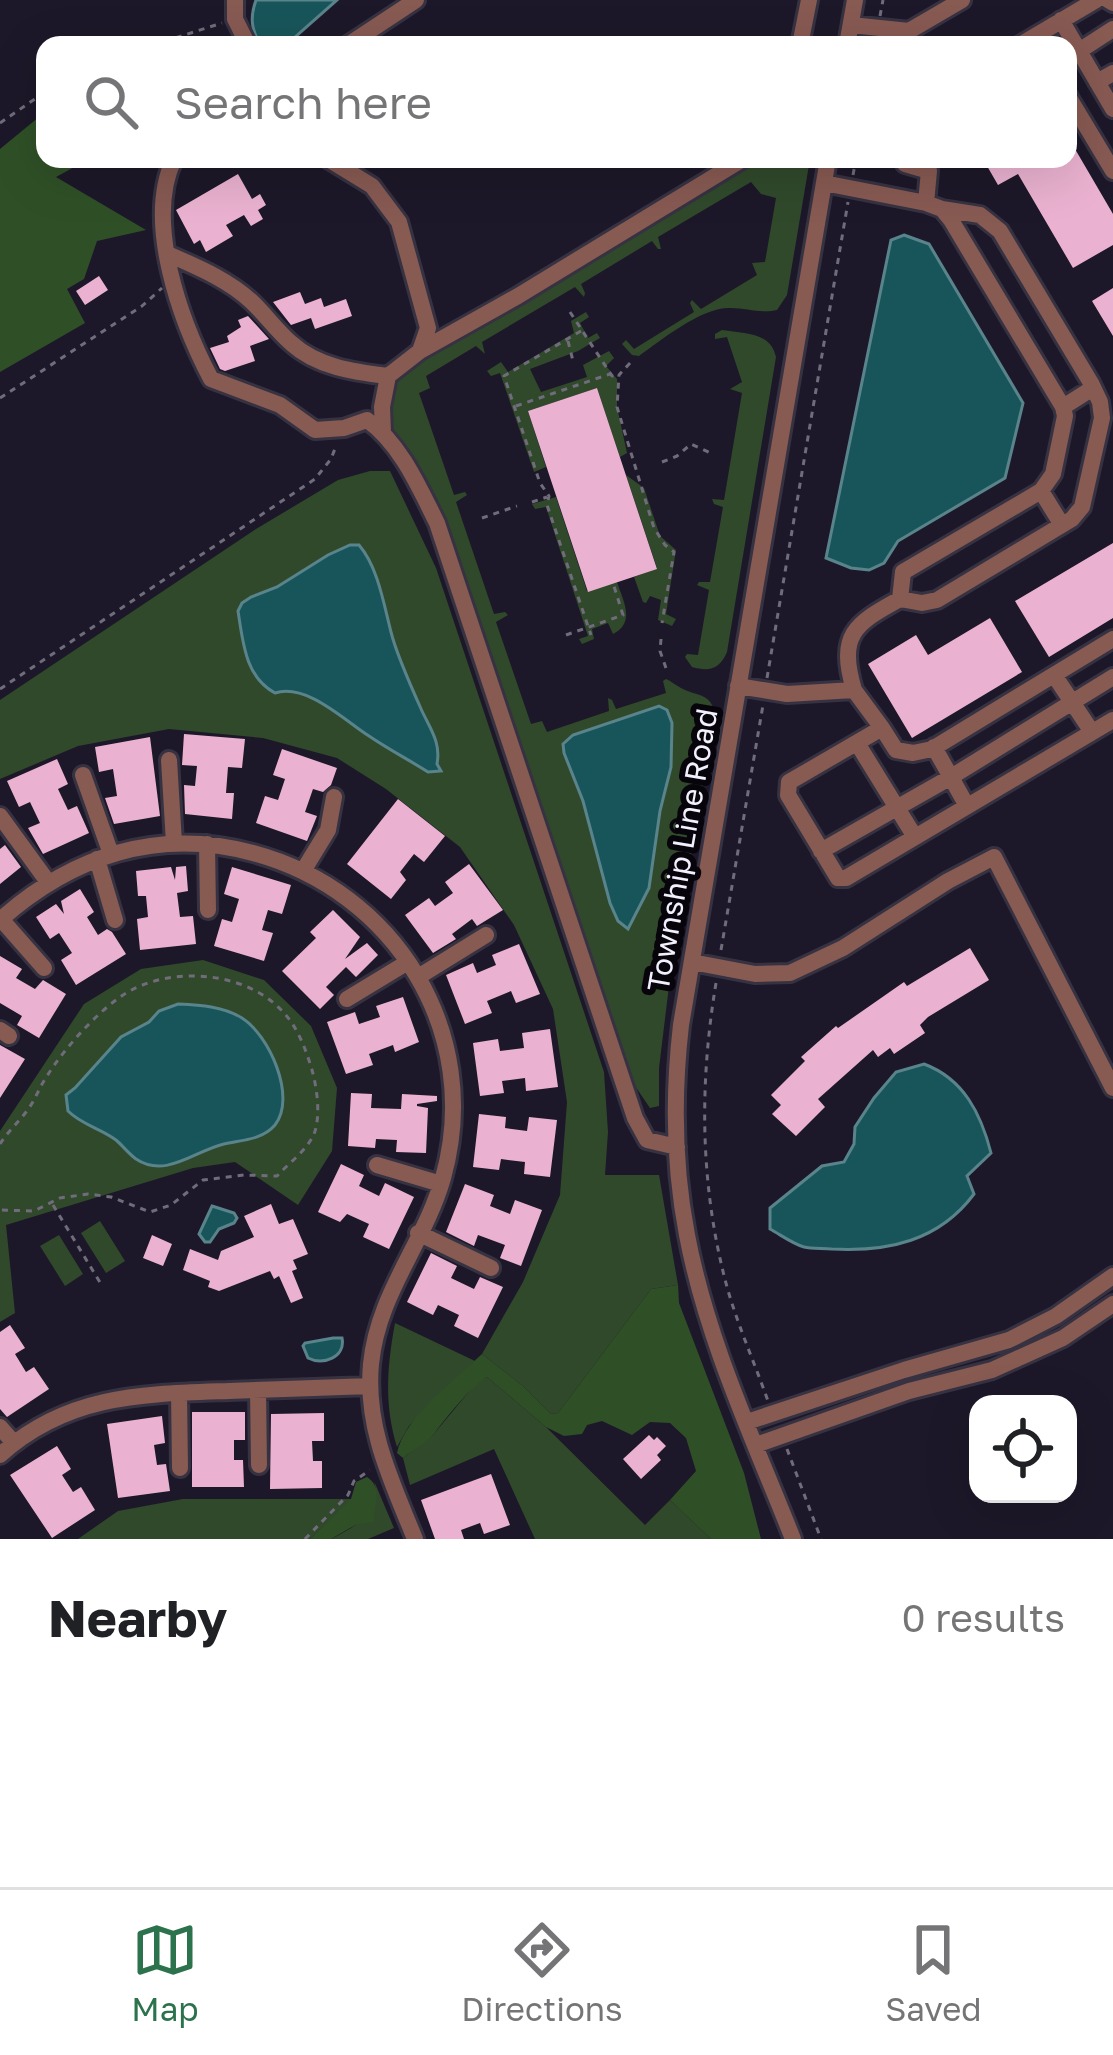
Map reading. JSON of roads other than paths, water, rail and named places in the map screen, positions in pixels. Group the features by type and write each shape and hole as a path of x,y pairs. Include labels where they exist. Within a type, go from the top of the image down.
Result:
{"street":[{"path":"362,36 416,0"},
{"path":"802,36 809,0"},
{"path":"849,36 855,0"},
{"path":"851,25 909,32 962,0"},
{"path":"1034,36 1096,0"},
{"path":"1061,20 1070,36"},
{"path":"1079,51 1113,29"},
{"path":"1077,48 1105,77 1113,108 1085,124"},
{"path":"1077,111 1113,171"},
{"path":"170,168 163,220 172,279 212,380 280,405 315,430 367,420 383,432 417,484 437,523 635,1118 647,1141 677,1147"},
{"path":"343,168 372,186 399,222 428,328 420,351"},
{"path":"383,432 388,376 420,351 728,168"},
{"name":"Township Line Road","path":"793,1539 706,1310 688,1237 677,1147 679,1048 826,168"},
{"path":"900,599 903,572 1041,491 1053,474 1065,416 934,206 931,168"},
{"path":"824,183 980,215 1000,231 1094,388 1102,418 1082,507 1072,519 937,600 900,599 866,617 852,634 847,664 854,690 896,750 913,754 934,747 1113,639"},
{"path":"168,254 225,281 307,355 327,365 388,376"},
{"path":"1063,407 1094,388"},
{"path":"1041,491 1062,525"},
{"path":"1054,675 1092,732"},
{"path":"821,850 1113,677"},
{"path":"738,686 787,694 854,690"},
{"path":"882,728 789,782 788,795 838,878 846,878 1113,720"},
{"path":"856,743 915,837"},
{"path":"934,747 967,806"},
{"path":"169,760 174,843"},
{"path":"83,775 115,920"},
{"path":"303,871 328,830 334,797"},
{"path":"0,815 48,883"},
{"path":"44,968 0,919 60,874 104,856 174,843 227,846 303,871 347,897 381,927 413,970 443,1034 452,1091 452,1137 441,1184 377,1326 372,1357 376,1443 414,1535 392,1539"},
{"path":"207,844 208,910"},
{"path":"692,962 755,974 790,973 843,948 994,856 1113,1088"},
{"path":"347,999 486,935"},
{"path":"376,1165 441,1184"},
{"path":"418,1233 491,1268"},
{"path":"747,1422 1009,1340 1057,1316 1113,1276"},
{"path":"756,1445 909,1391 992,1370 1063,1338 1113,1304"},
{"path":"0,1427 7,1449 61,1414 107,1400 370,1386"},
{"path":"258,1390 259,1465"},
{"path":"179,1393 180,1468"}]}
